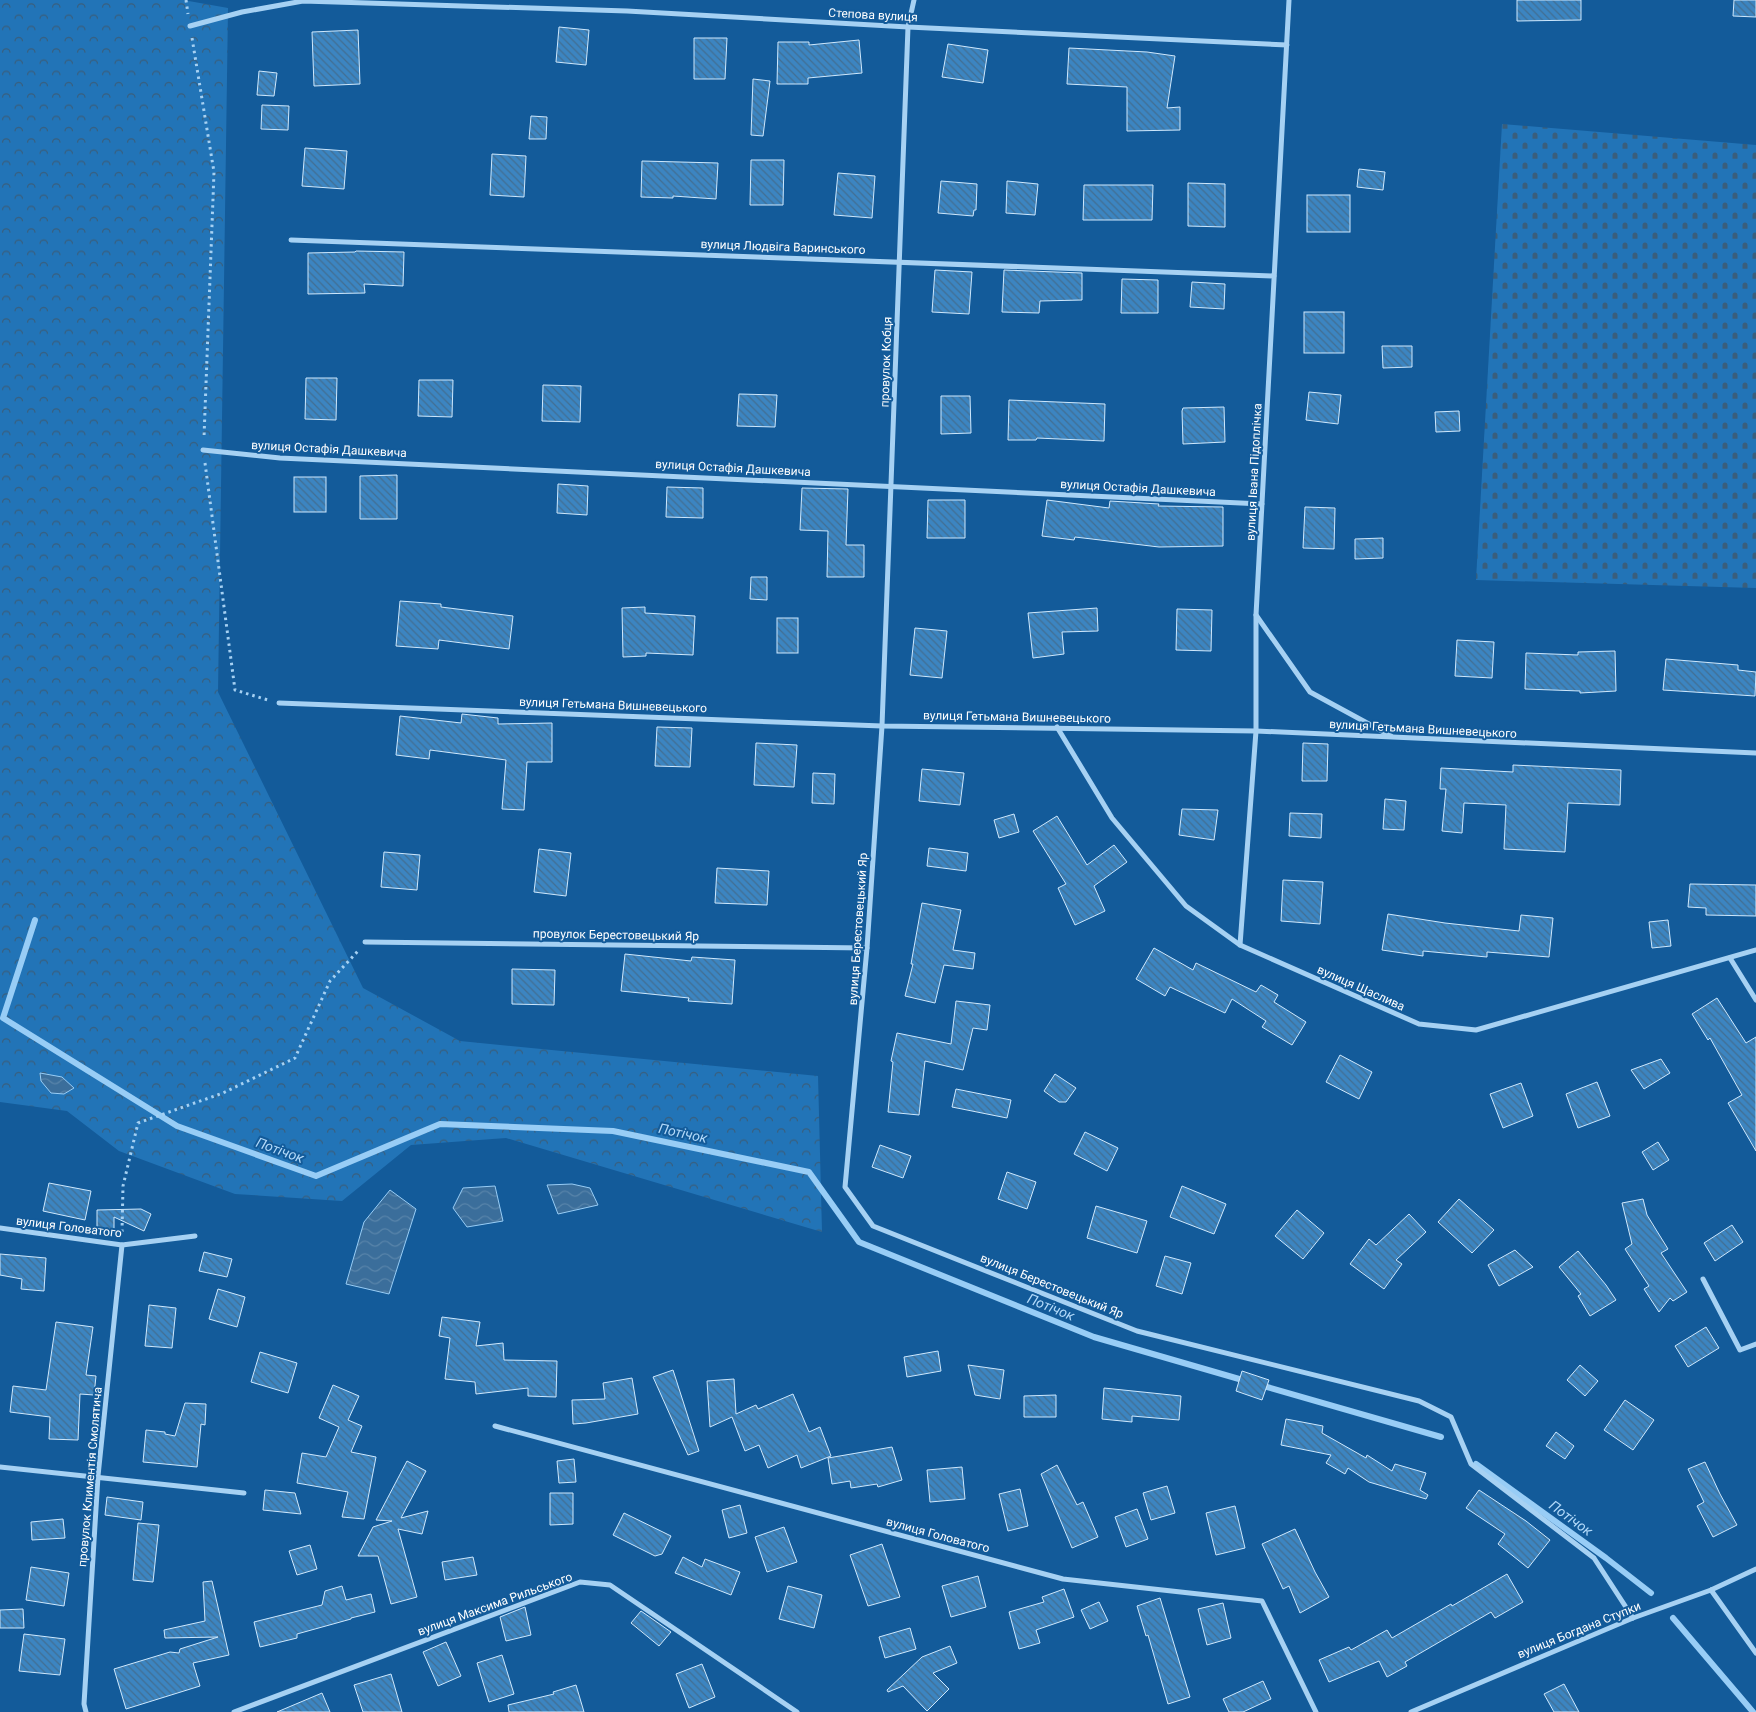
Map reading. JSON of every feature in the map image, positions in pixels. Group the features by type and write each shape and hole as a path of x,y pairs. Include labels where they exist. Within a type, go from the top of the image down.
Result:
{"street":[{"name":"провулок Кобця","path":"882,726 908,27 914,0"},
{"name":"вулиця Івана Підоплічка","path":"1240,945 1256,731 1256,615 1289,0"},
{"name":"Степова вулиця","path":"190,26 242,12 303,1 627,10 908,27 1287,45"},
{"name":"вулиця Людвіга Варинського","path":"292,240 1274,276"},
{"name":"вулиця Остафія Дашкевича","path":"204,450 280,458 891,485 1262,504"},
{"path":"1256,615 1310,692 1394,738"},
{"name":"вулиця Гетьмана Вишневецького","path":"279,703 882,726 1256,731 1756,753"},
{"name":"вулиця Берестовецький Яр","path":"882,726 867,948 845,1187 873,1226 1137,1331 1419,1401 1452,1417 1471,1464 1594,1558 1633,1618"},
{"name":"вулиця Щаслива","path":"1057,727 1112,818 1186,906 1240,945 1420,1024 1476,1030 1756,950"},
{"name":"провулок Берестовецький Яр","path":"366,942 867,948"},
{"path":"1730,958 1756,1000"},
{"name":"вулиця Головатого","path":"0,1228 122,1245 195,1236"},
{"name":"провулок Климентія Смолятича","path":"86,1712 84,1704 98,1476 122,1245"},
{"path":"1703,1280 1740,1350 1756,1344"},
{"name":"вулиця Головатого","path":"495,1426 1063,1579 1262,1601 1316,1712"},
{"path":"0,1467 244,1493"},
{"name":"вулиця Богдана Ступки","path":"1411,1712 1633,1618 1711,1590 1756,1569"},
{"name":"вулиця Максима Рильського","path":"234,1712 580,1582 610,1585 797,1712"},
{"path":"1711,1590 1756,1653"}],"path":[{"path":"186,0 214,172 204,450 235,690 279,703"},
{"path":"122,1245 123,1186 138,1123 223,1093 295,1058 330,981 366,942"}],"green space":[{"path":"0,0 183,0 228,8 218,692 363,988 460,1041 818,1076 822,1232 506,1138 411,1145 342,1201 235,1194 119,1151 67,1111 0,1102"},
{"path":"1502,124 1756,145 1756,588 1476,580"}],"water":[{"path":"40,1073 62,1077 74,1088 64,1094 51,1093 41,1081"},
{"path":"572,1184 590,1188 598,1205 558,1214 547,1185"},
{"path":"495,1186 503,1221 467,1227 453,1208 463,1188"},
{"path":"390,1190 416,1209 389,1294 346,1284 364,1222"}],"building":[{"path":"1517,0 1581,0 1581,20 1517,21"},
{"path":"1734,0 1756,0 1756,17 1733,16"},
{"path":"559,27 589,30 586,65 556,62"},
{"path":"358,30 360,84 314,86 312,32"},
{"path":"694,38 727,38 725,79 694,79"},
{"path":"859,40 862,73 808,78 808,84 777,84 778,42 809,42 809,45"},
{"path":"948,44 988,50 983,83 942,77"},
{"path":"1069,48 1147,52 1175,56 1167,108 1180,107 1180,130 1127,131 1127,87 1067,84"},
{"path":"259,71 277,73 274,96 257,95"},
{"path":"753,79 770,81 763,136 751,135"},
{"path":"262,105 289,106 288,130 261,129"},
{"path":"531,116 547,117 546,139 529,139"},
{"path":"305,148 347,151 344,189 302,186"},
{"path":"492,154 526,156 524,197 490,195"},
{"path":"751,160 784,160 783,205 750,205"},
{"path":"642,161 718,163 716,199 673,196 673,198 641,197"},
{"path":"1359,169 1385,172 1383,190 1357,187"},
{"path":"838,173 875,176 872,218 834,215"},
{"path":"941,181 977,184 976,210 974,210 973,216 938,213"},
{"path":"1007,181 1038,184 1035,215 1006,213"},
{"path":"1188,183 1225,184 1225,227 1188,226"},
{"path":"1084,185 1153,185 1152,220 1083,220"},
{"path":"1307,195 1350,195 1350,232 1307,232"},
{"path":"404,252 403,286 364,284 365,293 308,294 308,253"},
{"path":"935,270 972,272 969,314 932,312"},
{"path":"1004,270 1082,273 1082,300 1040,301 1039,313 1002,312"},
{"path":"1122,279 1158,280 1158,313 1121,313"},
{"path":"1192,282 1225,284 1224,309 1190,307"},
{"path":"1304,312 1344,312 1344,353 1304,353"},
{"path":"1382,346 1412,346 1412,367 1383,368"},
{"path":"306,378 337,378 336,420 305,419"},
{"path":"419,380 453,380 452,417 418,416"},
{"path":"543,385 581,386 580,422 542,421"},
{"path":"1309,392 1341,395 1338,424 1306,420"},
{"path":"739,394 777,395 775,427 737,426"},
{"path":"941,396 970,396 971,433 941,434"},
{"path":"1009,400 1105,404 1104,441 1037,438 1036,440 1008,440"},
{"path":"1224,407 1225,442 1183,444 1183,408"},
{"path":"1459,411 1460,431 1436,432 1435,412"},
{"path":"397,475 397,519 360,519 360,476"},
{"path":"294,477 326,477 326,512 294,512"},
{"path":"558,484 588,486 587,515 557,513"},
{"path":"667,487 703,488 703,518 666,517"},
{"path":"802,488 848,489 846,545 864,545 864,577 827,577 828,531 800,530"},
{"path":"928,500 965,500 965,538 927,538"},
{"path":"1047,500 1109,508 1110,501 1159,504 1158,506 1223,507 1223,546 1159,547 1075,537 1074,540 1042,536"},
{"path":"1305,507 1335,508 1334,549 1303,548"},
{"path":"1383,538 1383,558 1355,559 1355,539"},
{"path":"751,577 767,577 767,600 750,599"},
{"path":"400,601 441,604 441,607 513,616 509,649 439,640 438,649 396,646"},
{"path":"645,607 645,613 695,616 693,655 646,653 646,656 623,657 622,608"},
{"path":"1097,608 1098,631 1062,632 1064,654 1033,658 1028,613"},
{"path":"1177,609 1212,610 1211,651 1176,650"},
{"path":"777,618 798,618 798,653 777,653"},
{"path":"915,628 947,631 942,678 910,675"},
{"path":"1457,640 1494,642 1492,678 1455,676"},
{"path":"1615,651 1616,691 1580,693 1580,691 1525,689 1526,653 1578,655 1578,652"},
{"path":"1666,659 1738,665 1738,670 1756,672 1755,696 1663,690"},
{"path":"462,714 498,718 498,724 552,723 552,762 527,762 524,810 502,809 506,760 430,750 429,759 396,755 400,716 461,723"},
{"path":"657,727 692,728 690,767 655,766"},
{"path":"756,743 797,745 794,787 754,785"},
{"path":"1303,743 1328,744 1327,781 1302,781"},
{"path":"1513,765 1621,770 1620,805 1568,803 1565,852 1504,849 1506,805 1464,803 1462,833 1442,831 1446,789 1440,789 1441,768 1513,772"},
{"path":"922,769 964,773 960,805 919,801"},
{"path":"813,773 835,774 834,804 812,803"},
{"path":"1385,799 1406,801 1404,830 1383,829"},
{"path":"1182,809 1218,810 1214,840 1179,835"},
{"path":"1290,813 1322,814 1321,838 1289,836"},
{"path":"1014,814 1019,832 999,838 994,820"},
{"path":"1057,816 1087,865 1114,845 1127,862 1094,886 1105,911 1075,925 1058,888 1066,884 1033,831"},
{"path":"929,848 968,853 966,871 927,866"},
{"path":"539,849 571,853 566,896 534,892"},
{"path":"384,852 420,855 417,890 381,887"},
{"path":"717,868 769,871 767,905 715,903"},
{"path":"1283,880 1323,882 1320,924 1281,921"},
{"path":"1690,884 1756,885 1756,916 1706,915 1706,908 1688,907"},
{"path":"922,903 961,910 953,950 975,953 973,969 944,965 935,1003 905,996 913,964 911,964"},
{"path":"1388,914 1445,923 1519,931 1521,915 1553,918 1549,957 1487,952 1487,957 1423,951 1423,956 1382,950"},
{"path":"1668,920 1671,946 1652,948 1649,922"},
{"path":"1154,948 1193,970 1196,963 1256,992 1261,985 1278,995 1274,1002 1306,1022 1292,1045 1262,1027 1266,1021 1232,999 1225,1013 1170,987 1165,996 1136,979"},
{"path":"625,954 691,961 692,957 735,960 732,1004 688,1001 689,998 621,991"},
{"path":"512,969 555,970 554,1005 512,1004"},
{"path":"1717,998 1746,1043 1756,1037 1756,1151 1728,1103 1742,1095 1710,1038 1708,1040 1692,1014"},
{"path":"956,1001 990,1005 987,1030 973,1028 963,1070 925,1061 919,1115 888,1112 893,1062 891,1061 897,1033 951,1044"},
{"path":"1340,1055 1372,1072 1359,1099 1326,1082"},
{"path":"1661,1059 1670,1073 1644,1089 1631,1070"},
{"path":"1055,1074 1076,1088 1066,1102 1059,1102 1044,1091"},
{"path":"1597,1082 1610,1116 1578,1128 1566,1094"},
{"path":"1521,1083 1533,1116 1503,1128 1490,1094"},
{"path":"956,1089 1011,1100 1007,1118 952,1107"},
{"path":"1085,1132 1118,1148 1107,1171 1074,1154"},
{"path":"1658,1142 1669,1160 1653,1170 1642,1152"},
{"path":"880,1145 911,1156 903,1178 872,1167"},
{"path":"1007,1172 1036,1182 1027,1209 998,1199"},
{"path":"49,1183 91,1191 85,1220 43,1211"},
{"path":"1182,1186 1226,1204 1214,1234 1170,1217"},
{"path":"1459,1199 1494,1230 1472,1253 1438,1222"},
{"path":"1643,1199 1647,1215 1668,1249 1661,1253 1687,1292 1673,1301 1670,1298 1659,1312 1644,1289 1649,1286 1625,1249 1632,1244 1622,1203"},
{"path":"1096,1206 1147,1221 1137,1253 1087,1238"},
{"path":"141,1209 151,1214 144,1231 114,1217 114,1229 97,1229 97,1210"},
{"path":"1297,1210 1324,1233 1303,1259 1275,1236"},
{"path":"1409,1214 1426,1232 1396,1260 1402,1264 1384,1289 1350,1264 1369,1239 1376,1245"},
{"path":"1732,1225 1743,1242 1715,1261 1704,1243"},
{"path":"1515,1250 1533,1267 1499,1286 1488,1265"},
{"path":"1578,1251 1616,1300 1590,1316 1578,1296 1581,1294 1559,1267"},
{"path":"204,1252 232,1259 227,1277 199,1271"},
{"path":"0,1254 46,1258 44,1291 21,1289 22,1279 0,1275"},
{"path":"1165,1256 1191,1263 1182,1294 1156,1286"},
{"path":"218,1289 245,1297 237,1327 209,1319"},
{"path":"149,1305 176,1308 172,1348 145,1346"},
{"path":"442,1317 480,1322 476,1346 503,1343 504,1360 557,1361 556,1397 528,1396 528,1388 476,1394 475,1382 445,1379 450,1338 439,1336"},
{"path":"56,1322 93,1327 86,1375 96,1376 94,1395 80,1394 78,1440 49,1439 50,1417 10,1412 13,1386 46,1390"},
{"path":"1706,1327 1719,1348 1688,1367 1675,1346"},
{"path":"938,1351 941,1371 907,1377 904,1357"},
{"path":"260,1352 297,1363 288,1393 251,1382"},
{"path":"968,1365 1004,1370 1000,1399 975,1395"},
{"path":"1580,1365 1598,1381 1585,1396 1567,1380"},
{"path":"673,1370 699,1451 688,1455 653,1377"},
{"path":"1242,1371 1269,1380 1262,1400 1236,1391"},
{"path":"632,1378 638,1414 573,1424 572,1400 605,1399 603,1383"},
{"path":"734,1379 736,1414 756,1405 758,1409 793,1394 809,1432 820,1427 831,1456 801,1468 797,1455 768,1468 759,1445 745,1451 732,1417 710,1427 707,1381"},
{"path":"333,1385 359,1396 348,1420 362,1426 351,1452 376,1457 364,1519 342,1517 348,1492 297,1483 302,1453 326,1457 339,1427 319,1418"},
{"path":"1104,1388 1181,1396 1179,1420 1132,1416 1132,1422 1102,1419"},
{"path":"1056,1395 1056,1417 1024,1417 1024,1396"},
{"path":"1625,1400 1654,1420 1633,1450 1604,1430"},
{"path":"185,1403 206,1404 205,1425 201,1424 197,1467 143,1462 146,1430 165,1432 165,1434 175,1436"},
{"path":"1286,1419 1323,1426 1322,1433 1366,1458 1367,1455 1392,1471 1395,1464 1426,1473 1420,1490 1428,1495 1426,1499 1369,1482 1348,1468 1345,1474 1326,1463 1331,1455 1281,1445"},
{"path":"1556,1432 1574,1446 1565,1459 1546,1446"},
{"path":"892,1447 902,1480 878,1487 877,1484 851,1488 850,1481 832,1484 828,1458"},
{"path":"574,1459 576,1482 559,1483 557,1461"},
{"path":"407,1461 426,1471 401,1518 428,1511 422,1534 398,1529 417,1597 391,1604 378,1556 358,1556 373,1527 392,1521 376,1520"},
{"path":"1705,1462 1737,1525 1713,1537 1697,1506 1704,1502 1688,1469"},
{"path":"1057,1465 1077,1505 1083,1502 1098,1537 1072,1548 1041,1474"},
{"path":"962,1467 965,1499 930,1502 927,1470"},
{"path":"1167,1486 1175,1513 1151,1520 1143,1493"},
{"path":"1020,1489 1028,1526 1008,1531 999,1494"},
{"path":"265,1490 295,1493 301,1514 263,1510"},
{"path":"1479,1490 1526,1521 1550,1540 1528,1568 1498,1544 1505,1534 1466,1508"},
{"path":"550,1493 573,1493 573,1524 550,1525"},
{"path":"107,1497 143,1502 141,1520 105,1515"},
{"path":"740,1505 747,1533 729,1538 722,1510"},
{"path":"1235,1506 1245,1548 1216,1555 1206,1513"},
{"path":"1137,1509 1148,1539 1126,1547 1115,1517"},
{"path":"624,1513 671,1536 662,1554 655,1556 613,1535"},
{"path":"63,1519 65,1538 32,1540 31,1522"},
{"path":"138,1523 159,1525 153,1582 133,1580"},
{"path":"784,1527 797,1562 767,1572 755,1537"},
{"path":"1295,1529 1329,1597 1300,1613 1289,1586 1283,1589 1262,1544"},
{"path":"882,1544 900,1597 868,1606 850,1555"},
{"path":"310,1545 317,1569 297,1575 289,1551"},
{"path":"473,1557 477,1575 445,1580 442,1562"},
{"path":"683,1557 702,1567 705,1559 740,1572 731,1595 675,1573"},
{"path":"31,1567 69,1573 64,1606 26,1600"},
{"path":"1507,1574 1523,1602 1495,1618 1491,1612 1405,1662 1407,1666 1387,1677 1379,1661 1329,1682 1319,1660 1349,1647 1351,1650 1387,1630 1392,1638"},
{"path":"978,1576 986,1607 951,1617 942,1586"},
{"path":"212,1581 229,1655 193,1663 200,1686 126,1709 114,1669 170,1652 179,1653 180,1649 218,1637 165,1638 164,1630 205,1621 203,1582"},
{"path":"342,1586 346,1600 371,1594 375,1612 297,1634 297,1638 260,1647 254,1622 322,1605 325,1591"},
{"path":"788,1586 822,1595 814,1628 779,1619"},
{"path":"1064,1589 1074,1617 1036,1630 1040,1643 1019,1649 1009,1612 1044,1602 1042,1597"},
{"path":"1160,1598 1190,1697 1168,1704 1148,1635 1146,1636 1137,1606"},
{"path":"1099,1602 1108,1621 1090,1629 1081,1610"},
{"path":"1223,1603 1231,1638 1207,1645 1198,1609"},
{"path":"525,1607 531,1635 506,1641 500,1617"},
{"path":"23,1609 24,1628 0,1628 0,1610"},
{"path":"641,1611 671,1632 659,1646 631,1623"},
{"path":"910,1628 916,1649 885,1658 879,1637"},
{"path":"24,1634 65,1639 60,1675 19,1671"},
{"path":"446,1642 461,1676 438,1686 423,1652"},
{"path":"950,1646 957,1663 933,1673 949,1689 927,1711 903,1686 888,1692 887,1690 922,1657"},
{"path":"502,1655 514,1694 489,1702 477,1663"},
{"path":"702,1664 715,1697 689,1708 676,1674"},
{"path":"391,1674 402,1712 363,1712 354,1685"},
{"path":"1263,1681 1271,1699 1243,1712 1229,1712 1223,1699"},
{"path":"1564,1684 1579,1712 1554,1712 1544,1694"},
{"path":"576,1685 584,1712 509,1712 508,1705 554,1694 553,1692"},
{"path":"322,1693 330,1712 277,1712"}],"waterway":[{"name":"Потічок","path":"35,920 3,1018 177,1126 316,1176 440,1124 613,1131 809,1172 859,1242 1094,1337 1246,1381"},
{"name":"Потічок","path":"1260,1385 1441,1437"},
{"name":"Потічок","path":"1476,1464 1651,1593"},
{"name":"Потічок","path":"1673,1618 1753,1712"}]}
